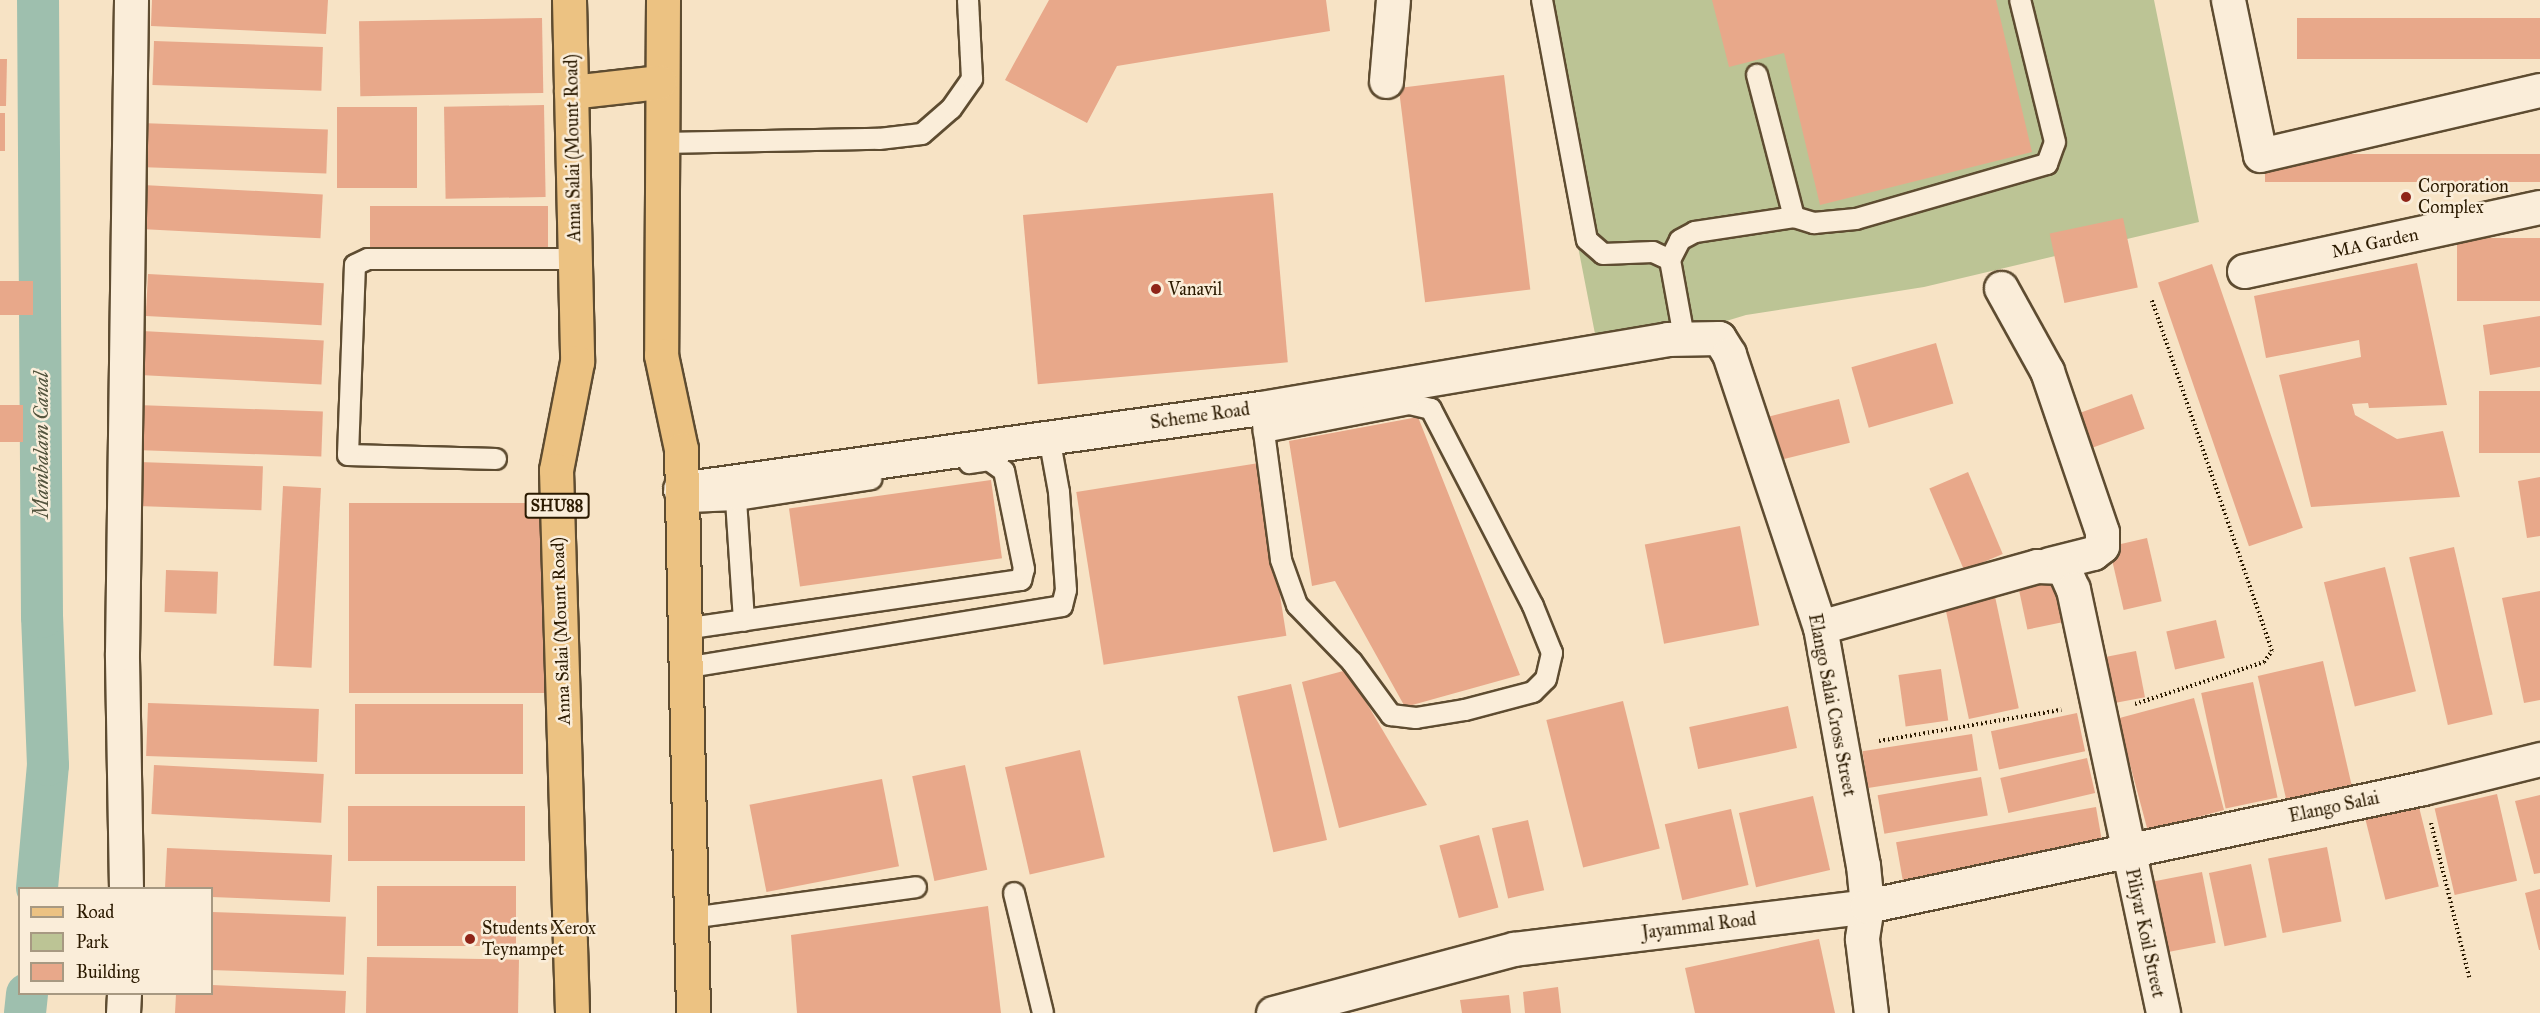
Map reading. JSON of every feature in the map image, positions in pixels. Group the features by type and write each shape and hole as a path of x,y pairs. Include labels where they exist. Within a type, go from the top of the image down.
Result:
{"main road":[{"name":"Anna Salai (Mount Road)","path":"569,0 577,362 556,470 572,1013"},
{"path":"663,0 659,82 662,143 661,355 681,449 680,496 693,1013"},
{"path":"571,92 659,82"}],"street":[{"path":"126,887 123,653 131,0"},
{"path":"1386,81 1393,0"},
{"path":"2228,0 2260,155 2540,90"},
{"name":"MA Garden","path":"2244,271 2540,207"},
{"path":"1820,627 2093,553 2102,546 2102,532 2046,371 2001,288"},
{"name":"Scheme Road","path":"680,496 1049,437 1262,420 1684,337 1719,338"},
{"name":"Elango Salai Cross Street","path":"1719,338 1729,354 1820,627 1867,906 1862,939 1871,1013"},
{"name":"Piliyar Koil Street","path":"2049,564 2063,567 2069,576 2163,1013"},
{"name":"Elango Salai","path":"2127,852 2423,788 2540,759"},
{"name":"Jayammal Road","path":"1273,1013 1514,949 1867,906 2127,852"},
{"path":"123,1013 124,995"}],"lane":[{"path":"662,143 879,139 922,134 951,109 972,79 968,0"},
{"path":"1542,0 1587,240 1602,254 1653,252 1670,260"},
{"path":"1684,337 1670,260 1680,240 1695,232 1794,217 1814,224 1856,219 2047,164 2055,142 2020,0"},
{"path":"1757,75 1794,217"},
{"path":"496,459 348,455 355,265 368,259 575,259"},
{"path":"1409,404 1431,409 1533,606 1552,653 1546,679 1533,692 1465,710 1416,718 1391,715 1352,663 1298,605 1281,561 1262,420 1409,404"},
{"path":"684,668 1062,606 1066,590 1059,492 1049,437"},
{"path":"680,496 736,500 989,460 1004,471 1024,569 1021,580 684,629"},
{"path":"736,500 744,621"},
{"path":"691,918 916,887"},
{"path":"1014,893 1043,1013"}],"path":[{"path":"1841,747 2098,710 2264,662 2272,651 2151,298"},
{"path":"2423,788 2469,977"}],"green space":[{"path":"1530,0 2154,0 2199,222 1924,287 1746,315 1713,325 1596,339"}],"building":[{"path":"152,0 328,0 326,34 151,26"},
{"path":"1049,0 1326,0 1330,31 1117,66 1087,123 1005,80"},
{"path":"1712,0 1996,0 2032,152 1820,205 1784,53 1729,67"},
{"path":"542,18 543,93 360,96 359,21"},
{"path":"2297,18 2540,18 2540,59 2297,59"},
{"path":"154,41 323,47 321,91 152,85"},
{"path":"0,59 7,59 6,106 0,106"},
{"path":"1504,75 1530,289 1425,302 1399,88"},
{"path":"544,105 546,197 446,199 444,107"},
{"path":"337,107 417,107 417,188 337,188"},
{"path":"0,113 5,113 5,151 0,151"},
{"path":"140,123 328,130 326,174 138,167"},
{"path":"2265,154 2540,154 2540,182 2265,182"},
{"path":"143,185 323,194 320,238 141,229"},
{"name":"Vanavil","path":"1273,193 1288,362 1038,384 1023,215"},
{"path":"370,206 548,206 548,254 370,254"},
{"path":"2123,218 2138,287 2064,303 2050,234"},
{"path":"2457,238 2540,238 2540,301 2457,301"},
{"path":"2417,263 2447,405 2369,408 2368,403 2352,404 2355,415 2397,439 2443,431 2460,497 2311,507 2279,375 2361,357 2359,340 2266,358 2254,296"},
{"path":"2212,264 2303,528 2249,546 2158,283"},
{"path":"148,274 324,283 322,325 146,316"},
{"path":"0,281 33,281 33,315 0,315"},
{"path":"2540,316 2540,367 2490,375 2483,325"},
{"path":"142,331 324,341 321,384 140,375"},
{"path":"1936,343 1953,404 1869,428 1851,367"},
{"path":"2479,391 2540,391 2540,453 2479,453"},
{"path":"2132,394 2145,429 2093,448 2080,413"},
{"path":"1839,399 1850,443 1776,461 1765,417"},
{"path":"0,405 23,405 23,442 0,442"},
{"path":"137,405 323,411 321,456 135,450"},
{"path":"1418,417 1520,675 1405,707 1335,581 1312,586 1289,441"},
{"path":"139,462 263,466 261,510 137,506"},
{"path":"1259,463 1286,636 1104,665 1076,492"},
{"path":"1968,472 2003,554 1964,570 1929,488"},
{"path":"2540,477 2540,536 2527,538 2518,481"},
{"path":"991,480 1002,558 800,587 789,508"},
{"path":"283,486 321,488 312,668 274,666"},
{"path":"349,503 549,503 549,693 349,693"},
{"path":"1740,526 1759,625 1664,644 1645,545"},
{"path":"2147,538 2162,601 2124,610 2109,547"},
{"path":"2454,547 2493,715 2448,725 2409,557"},
{"path":"2385,567 2416,691 2355,706 2324,582"},
{"path":"166,570 218,572 217,614 165,612"},
{"path":"2053,572 2064,622 2027,630 2017,580"},
{"path":"1993,587 2019,708 1969,719 1943,598"},
{"path":"2540,591 2540,700 2524,703 2502,598"},
{"path":"2216,620 2225,658 2175,669 2166,631"},
{"path":"2136,651 2145,697 2107,705 2098,658"},
{"path":"2323,661 2352,785 2286,800 2258,676"},
{"path":"1941,669 1948,720 1906,726 1898,675"},
{"path":"1347,670 1427,805 1339,828 1302,682"},
{"path":"2253,682 2278,797 2226,808 2201,693"},
{"path":"1291,684 1327,840 1273,852 1237,696"},
{"path":"2194,698 2224,810 2148,830 2118,718"},
{"path":"1623,701 1660,848 1583,868 1546,720"},
{"path":"148,703 319,709 317,762 146,756"},
{"path":"355,704 523,704 523,774 355,774"},
{"path":"1788,706 1797,748 1698,769 1689,727"},
{"path":"2077,713 2085,751 1999,769 1991,731"},
{"path":"1972,734 1978,771 1868,788 1862,751"},
{"path":"1080,750 1105,857 1030,875 1005,767"},
{"path":"2087,758 2095,793 2008,813 2000,778"},
{"path":"154,765 324,774 321,823 151,814"},
{"path":"965,765 987,870 934,881 912,776"},
{"path":"1981,777 1988,815 1884,834 1878,795"},
{"path":"882,779 899,866 766,892 749,805"},
{"path":"2497,794 2517,881 2455,895 2435,808"},
{"path":"2540,795 2540,873 2534,874 2515,801"},
{"path":"1813,796 1830,870 1756,887 1739,813"},
{"path":"2418,803 2439,886 2385,900 2365,816"},
{"path":"348,806 525,806 525,861 348,861"},
{"path":"2096,807 2103,846 1903,882 1896,842"},
{"path":"1731,809 1749,885 1682,900 1665,824"},
{"path":"1528,820 1544,890 1508,898 1492,828"},
{"path":"1479,835 1498,907 1459,918 1439,846"},
{"path":"2327,847 2342,922 2283,933 2268,858"},
{"path":"167,848 332,855 330,902 213,897 213,887 165,887"},
{"path":"2251,864 2267,937 2225,946 2209,873"},
{"path":"2202,872 2216,943 2166,952 2152,882"},
{"path":"377,886 516,886 516,946 377,946"},
{"path":"2540,889 2540,950 2539,950 2525,893"},
{"path":"988,906 1001,1013 797,1013 791,935"},
{"path":"213,912 346,917 344,975 213,970"},
{"path":"1819,939 1835,1013 1695,1013 1685,968"},
{"path":"367,957 519,960 518,1013 366,1013"},
{"path":"213,985 346,991 345,1013 175,1013 176,995 213,995"},
{"path":"1558,987 1561,1013 1525,1013 1523,992"},
{"path":"1509,995 1511,1013 1462,1013 1460,1000"}],"waterway":[{"name":"Mambalam Canal","path":"37,887 48,765 42,617 38,0"},
{"name":"Mambalam Canal","path":"25,1013 27,995"}],"place":[{"name":"Corporation Complex","path":"2406,197"},
{"name":"Vanavil","path":"1156,289"},
{"name":"Students Xerox Teynampet","path":"470,939"}]}
